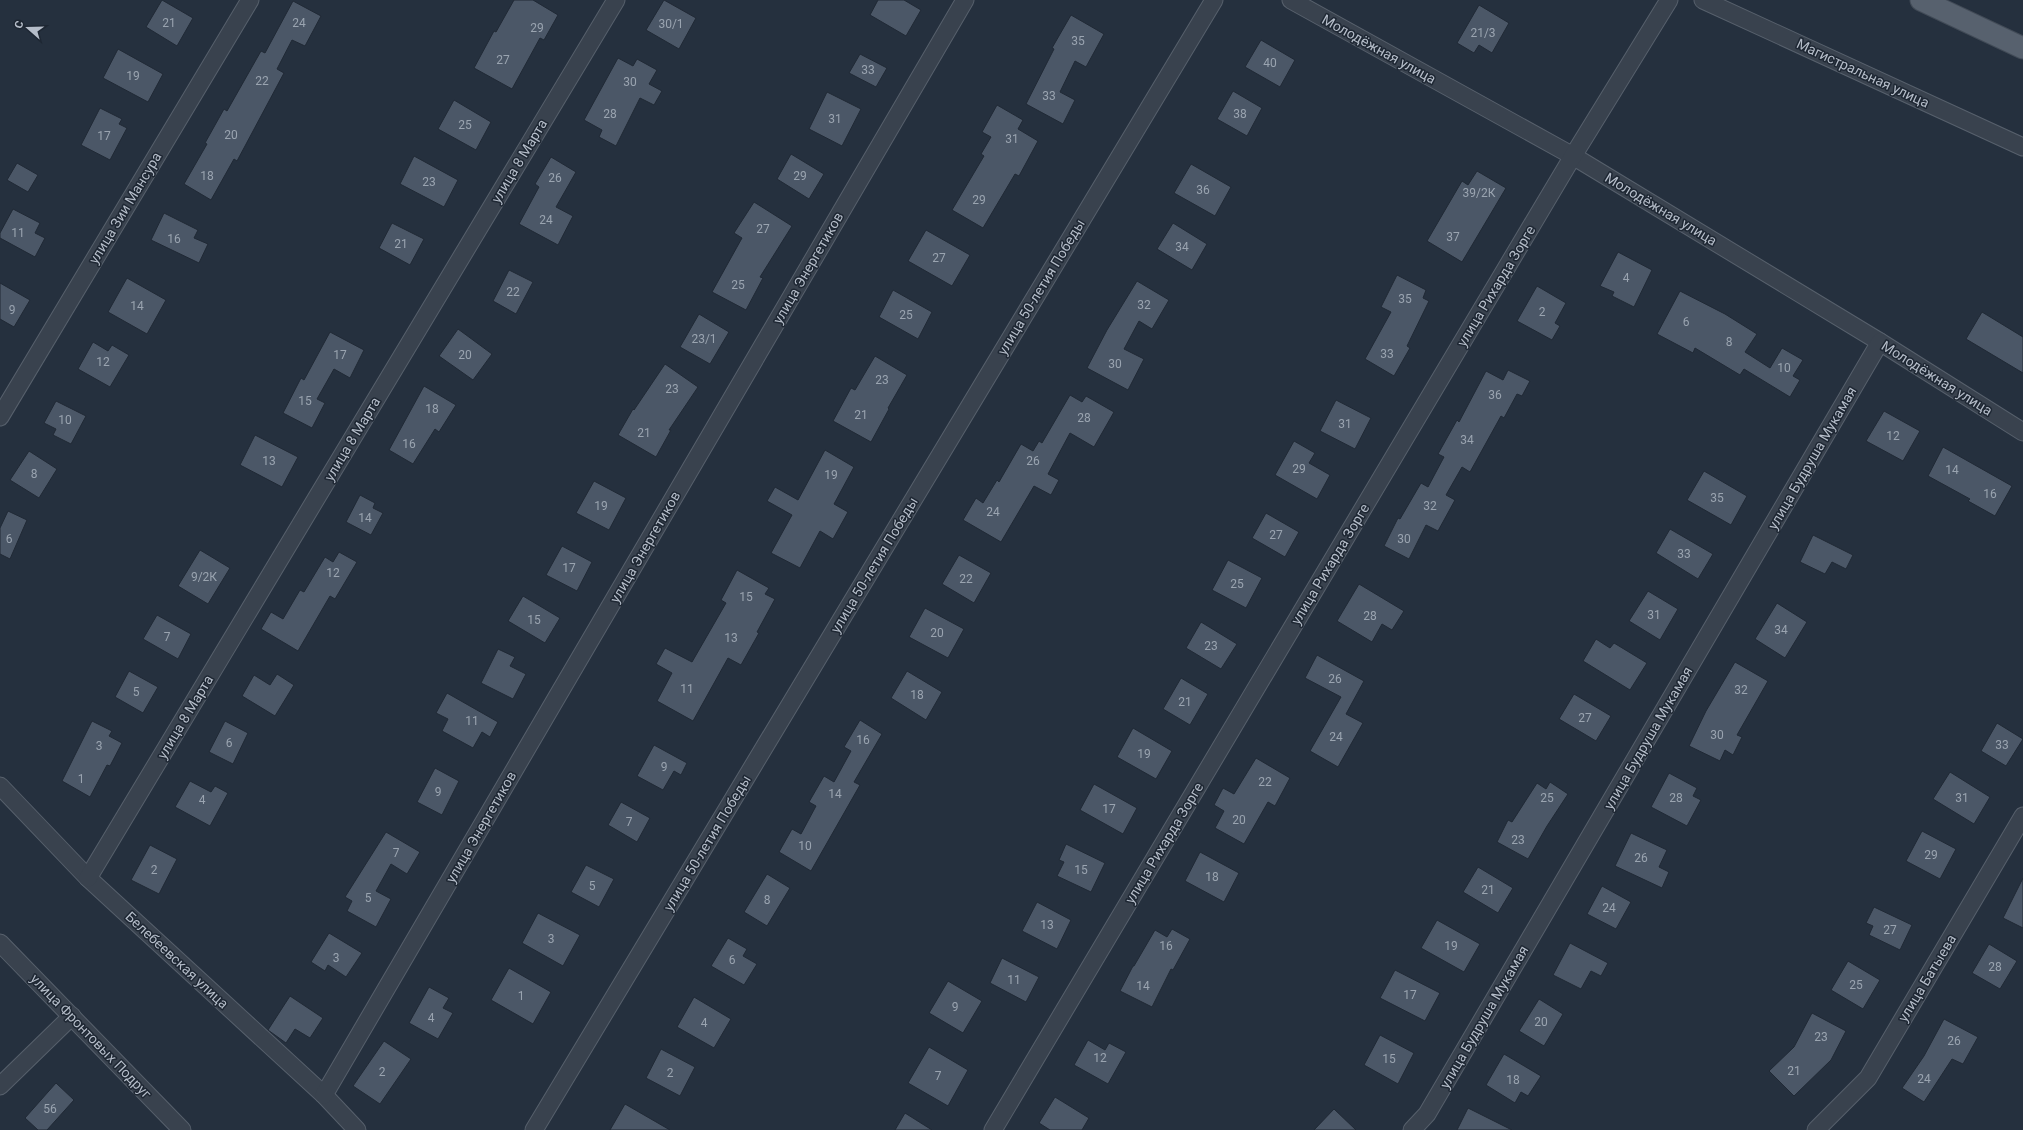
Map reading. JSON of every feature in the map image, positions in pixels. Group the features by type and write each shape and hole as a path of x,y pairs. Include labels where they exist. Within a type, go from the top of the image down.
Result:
{"main road":[{"path":"1921,0 2023,48"}],"street":[{"name":"улица Зии Мансура","path":"0,417 250,0"},
{"name":"улица 8 Марта","path":"88,878 616,0"},
{"name":"улица Энергетиков","path":"324,1095 965,0"},
{"name":"улица 50-летия Победы","path":"534,1130 1214,0"},
{"name":"Молодёжная улица","path":"1291,0 1573,156 1880,342 2023,432"},
{"name":"улица Рихарда Зорге","path":"993,1130 1573,156 1669,0"},
{"name":"Магистральная улица","path":"1703,0 2023,147"},
{"name":"улица Будруша Мукамая","path":"1412,1130 1428,1114 1880,342"},
{"name":"Белебеевская улица","path":"0,786 88,878 324,1095 357,1130"},
{"name":"улица Батыева","path":"1816,1130 1868,1078 2023,816"},
{"name":"улица Фронтовых Подруг","path":"0,943 182,1130"},
{"path":"0,1086 72,1016"}],"building":[{"path":"162,0 193,18 177,46 146,27"},
{"path":"514,0 533,0 558,15 544,40 540,38 512,89 474,68 494,31 496,32"},
{"path":"664,0 696,18 679,49 646,30"},
{"path":"878,0 904,0 921,10 906,36 870,15"},
{"path":"293,1 321,16 305,46 292,40 277,69 284,73 237,161 234,159 211,200 184,184 207,144 205,143 224,109 227,111 261,51 265,53"},
{"path":"1479,5 1509,23 1492,53 1479,45 1474,53 1457,43"},
{"path":"1071,15 1104,34 1086,67 1075,61 1060,92 1075,100 1063,124 1026,104 1054,49 1052,48"},
{"path":"1261,40 1295,60 1280,87 1245,67"},
{"path":"118,49 163,74 148,102 103,78"},
{"path":"860,54 887,68 876,87 849,73"},
{"path":"618,58 633,66 637,59 657,70 649,84 662,91 654,105 640,98 616,146 599,137 602,130 584,120"},
{"path":"1233,91 1262,108 1247,136 1217,119"},
{"path":"827,92 861,109 842,146 809,129"},
{"path":"454,100 491,122 476,150 438,129"},
{"path":"997,105 1023,120 1018,129 1038,141 1019,176 1015,174 983,228 952,210 984,156 981,154 991,137 982,132"},
{"path":"100,108 122,119 119,124 127,128 110,160 81,145"},
{"path":"791,154 824,174 809,199 777,179"},
{"path":"414,156 458,180 444,207 400,184"},
{"path":"551,157 576,172 556,207 573,216 558,245 519,224 539,187 535,184"},
{"path":"17,163 38,175 28,192 7,180"},
{"path":"1191,164 1231,187 1215,216 1174,193"},
{"path":"1477,171 1506,188 1462,262 1427,241 1462,181 1468,185"},
{"path":"754,202 792,226 760,277 763,278 746,310 712,292 742,238 734,233"},
{"path":"13,209 40,223 35,233 45,238 35,257 0,238 0,233"},
{"path":"164,213 198,230 194,238 208,244 199,263 151,240"},
{"path":"392,223 424,239 410,265 379,248"},
{"path":"1173,223 1207,244 1192,270 1157,249"},
{"path":"926,230 970,255 952,286 908,261"},
{"path":"1618,252 1652,270 1634,307 1612,296 1614,292 1600,286"},
{"path":"509,270 533,282 516,314 493,301"},
{"path":"1397,275 1426,290 1423,298 1429,301 1407,346 1410,348 1394,376 1365,359 1391,312 1381,307"},
{"path":"127,278 166,300 147,334 108,312"},
{"path":"1137,281 1169,300 1152,329 1139,321 1124,349 1144,359 1128,390 1087,368 1107,330"},
{"path":"0,283 30,300 14,327 0,319"},
{"path":"1537,286 1566,303 1555,323 1560,326 1552,340 1517,321"},
{"path":"893,290 932,312 918,339 879,317"},
{"path":"1680,291 1725,314 1757,334 1745,352 1770,368 1782,348 1803,360 1793,376 1800,380 1790,397 1744,369 1740,375 1695,348 1693,353 1657,334"},
{"path":"1982,312 2023,337 2023,373 1966,339"},
{"path":"699,314 729,332 710,364 680,347"},
{"path":"458,329 492,354 473,380 439,356"},
{"path":"330,332 364,350 350,378 334,369 317,399 325,403 312,428 283,413 301,378 304,380"},
{"path":"93,342 108,351 112,345 129,355 110,387 78,369"},
{"path":"875,356 907,375 871,442 833,421 851,388 855,390"},
{"path":"665,364 698,387 669,430 671,430 656,457 618,435 633,409 634,410"},
{"path":"1508,370 1530,381 1522,396 1517,394 1504,418 1501,416 1470,472 1462,467 1446,495 1455,500 1438,531 1426,525 1409,559 1384,546 1398,518 1400,519 1421,483 1428,487 1444,457 1438,454 1457,420 1459,422 1486,371 1503,380"},
{"path":"424,386 456,405 439,432 435,429 413,464 389,450"},
{"path":"1070,395 1082,402 1086,396 1114,412 1094,447 1070,433 1048,474 1059,480 1051,495 1034,486 1001,542 963,520 976,498 983,503 997,480 999,482 1021,444 1033,451 1039,441 1042,443"},
{"path":"1336,400 1371,418 1355,449 1320,431"},
{"path":"56,401 86,416 71,444 53,435 56,429 44,423"},
{"path":"1884,411 1920,431 1903,461 1866,441"},
{"path":"255,435 298,457 282,487 240,465"},
{"path":"1294,441 1315,453 1309,463 1330,475 1317,499 1275,475"},
{"path":"1943,447 2012,486 1995,516 1968,501 1970,499 1928,476"},
{"path":"825,450 854,467 834,504 848,512 833,539 820,531 800,568 771,553 792,515 767,501 775,487 798,500"},
{"path":"29,451 57,469 39,498 10,480"},
{"path":"1704,471 1747,496 1731,525 1687,500"},
{"path":"594,481 626,498 609,530 576,513"},
{"path":"360,495 375,503 373,508 383,513 371,535 346,522"},
{"path":"8,511 27,520 10,559 0,554 0,528"},
{"path":"1266,513 1299,532 1285,557 1252,538"},
{"path":"1670,529 1713,554 1698,579 1656,553"},
{"path":"1813,535 1853,555 1846,569 1832,562 1825,574 1800,562"},
{"path":"562,546 592,562 577,591 546,575"},
{"path":"200,550 230,568 208,604 178,586"},
{"path":"339,552 357,562 335,599 330,596 298,651 261,629 271,612 283,619 300,590 304,592 325,557 333,562"},
{"path":"959,555 991,573 974,603 942,584"},
{"path":"1228,560 1262,578 1246,608 1212,590"},
{"path":"737,570 769,588 765,594 775,599 757,632 759,633 741,665 728,658 693,721 657,701 672,673 656,664 665,648 692,662 726,603 721,600"},
{"path":"1359,584 1404,611 1392,630 1382,624 1372,642 1337,621"},
{"path":"1648,591 1678,609 1660,640 1629,621"},
{"path":"523,596 560,618 545,643 508,621"},
{"path":"1777,603 1807,622 1785,658 1755,639"},
{"path":"925,608 964,629 948,658 909,637"},
{"path":"157,615 191,634 178,659 143,639"},
{"path":"1201,622 1237,644 1221,669 1186,648"},
{"path":"1596,639 1610,648 1614,643 1647,663 1630,690 1583,661"},
{"path":"498,649 515,657 510,666 526,674 513,699 481,683"},
{"path":"1317,655 1364,681 1346,714 1363,723 1338,767 1310,751 1341,697 1305,678"},
{"path":"1735,662 1768,681 1737,735 1742,737 1733,755 1725,750 1720,761 1689,746 1706,711"},
{"path":"129,671 158,687 143,713 115,697"},
{"path":"907,671 942,692 926,720 891,698"},
{"path":"277,674 294,685 275,716 242,696 254,675 270,685"},
{"path":"1181,678 1208,694 1190,725 1163,709"},
{"path":"447,693 498,722 490,737 482,732 473,748 442,731 448,719 436,713"},
{"path":"1574,694 1611,716 1596,741 1559,719"},
{"path":"860,720 882,734 854,782 860,785 811,871 779,852 792,829 801,834 816,806 809,802 824,776 834,782 851,751 844,747"},
{"path":"92,721 112,731 109,736 122,743 110,766 107,765 90,797 62,781"},
{"path":"225,721 248,733 233,764 209,752"},
{"path":"1997,723 2023,739 2006,766 1981,751"},
{"path":"1133,728 1172,751 1156,779 1117,757"},
{"path":"654,745 687,763 681,775 674,771 663,790 637,776"},
{"path":"1256,758 1290,778 1275,806 1268,802 1244,844 1215,828 1224,811 1214,805 1223,788 1234,794"},
{"path":"435,768 459,781 442,815 417,802"},
{"path":"1950,772 1990,797 1974,824 1933,799"},
{"path":"1669,773 1697,788 1693,796 1701,800 1687,826 1651,807"},
{"path":"190,781 211,792 215,786 228,793 210,826 175,807"},
{"path":"1550,782 1568,794 1528,859 1497,842 1508,820 1512,822 1537,783 1546,789"},
{"path":"1094,784 1137,808 1123,834 1080,810"},
{"path":"621,802 650,818 637,842 608,825"},
{"path":"1922,831 1956,849 1940,879 1906,861"},
{"path":"386,832 420,852 407,874 391,864 376,891 391,899 376,927 347,911 352,901 345,897"},
{"path":"1631,833 1667,850 1659,867 1669,872 1662,888 1615,866"},
{"path":"1066,844 1105,863 1091,892 1057,876 1064,862 1059,860"},
{"path":"150,845 177,859 159,894 131,880"},
{"path":"1200,852 1239,873 1224,902 1185,881"},
{"path":"586,865 614,879 599,907 571,892"},
{"path":"1478,867 1513,888 1498,913 1463,892"},
{"path":"767,874 790,888 767,926 744,912"},
{"path":"2023,878 2023,928 2003,918"},
{"path":"1602,886 1631,902 1616,929 1587,914"},
{"path":"1037,902 1071,920 1057,949 1022,931"},
{"path":"1874,907 1912,925 1900,950 1869,935 1873,926 1866,923"},
{"path":"538,913 580,935 563,966 522,943"},
{"path":"1437,920 1480,944 1464,972 1421,948"},
{"path":"1172,929 1190,939 1173,970 1171,969 1152,1007 1120,991 1155,930 1167,937"},
{"path":"329,933 362,953 346,977 328,965 325,971 311,962"},
{"path":"728,938 747,949 743,956 757,964 744,985 711,966"},
{"path":"1570,943 1608,963 1601,976 1591,971 1581,989 1553,975"},
{"path":"1989,944 2017,961 2000,989 1972,973"},
{"path":"1002,958 1039,977 1026,1002 990,983"},
{"path":"1848,961 1880,980 1863,1009 1831,990"},
{"path":"509,968 551,992 533,1024 491,1000"},
{"path":"1395,970 1440,993 1425,1021 1380,998"},
{"path":"948,981 982,1001 963,1033 929,1013"},
{"path":"429,987 449,998 443,1008 453,1013 438,1039 409,1023"},
{"path":"290,996 323,1018 310,1038 295,1029 286,1043 268,1030"},
{"path":"694,997 731,1019 714,1048 677,1027"},
{"path":"1539,999 1563,1014 1544,1046 1519,1031"},
{"path":"1812,1013 1846,1031 1831,1060 1794,1096 1769,1071 1794,1047"},
{"path":"1944,1019 1978,1037 1963,1064 1952,1059 1924,1102 1902,1088 1924,1056"},
{"path":"1380,1035 1414,1053 1398,1084 1364,1065"},
{"path":"1088,1040 1105,1050 1109,1043 1126,1052 1108,1084 1074,1065"},
{"path":"384,1041 411,1059 380,1104 353,1086"},
{"path":"929,1047 968,1070 948,1106 908,1083"},
{"path":"661,1049 695,1067 680,1096 646,1078"},
{"path":"1504,1054 1541,1076 1528,1096 1521,1092 1515,1103 1486,1085"},
{"path":"56,1083 74,1100 47,1130 38,1130 25,1118"},
{"path":"1055,1097 1089,1118 1082,1130 1050,1130 1039,1123"},
{"path":"625,1104 670,1130 610,1130"},
{"path":"1468,1108 1512,1130 1457,1130"},
{"path":"1334,1109 1356,1130 1314,1130"},
{"path":"905,1113 932,1130 895,1130"}]}
